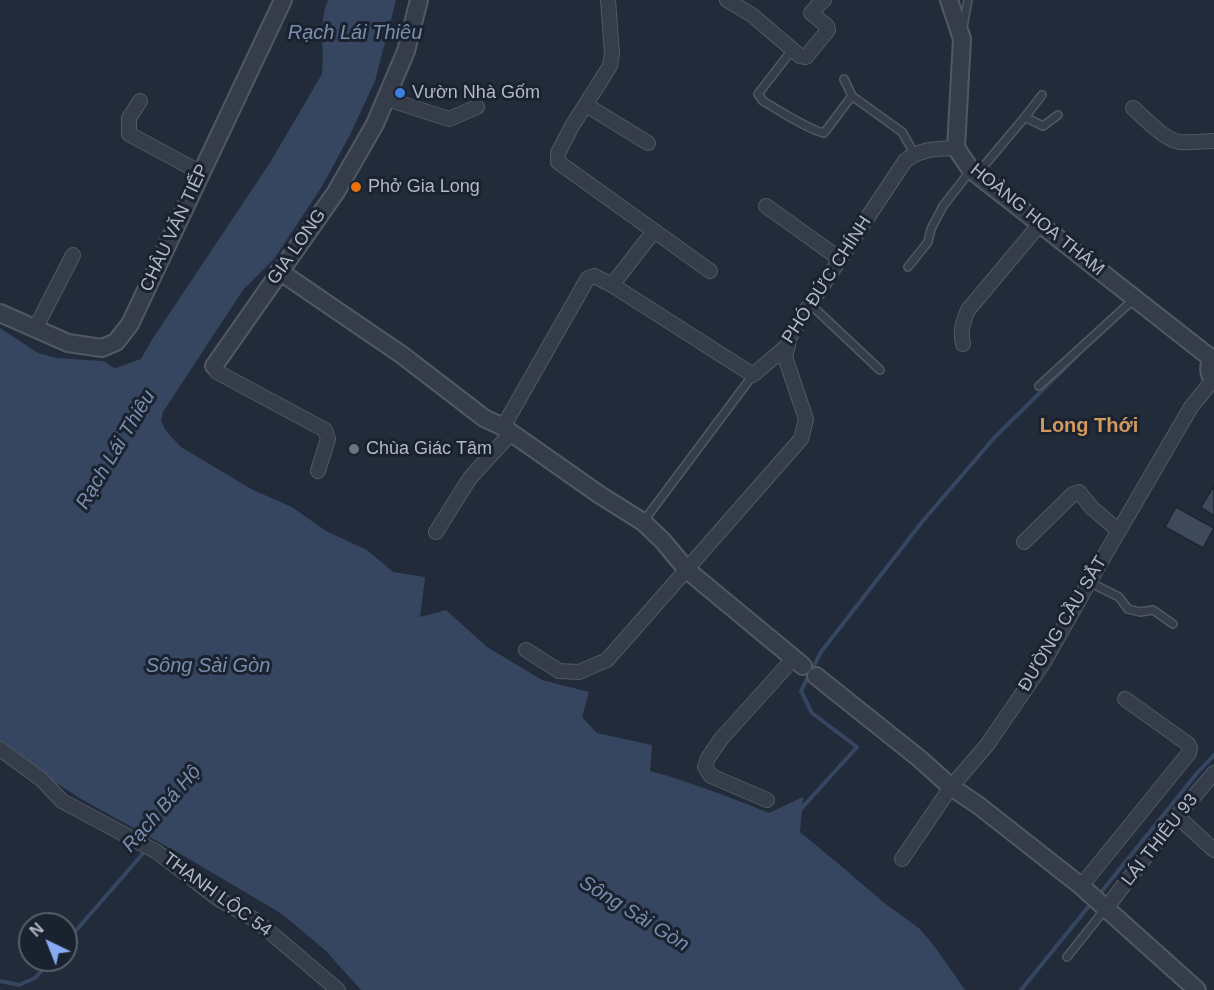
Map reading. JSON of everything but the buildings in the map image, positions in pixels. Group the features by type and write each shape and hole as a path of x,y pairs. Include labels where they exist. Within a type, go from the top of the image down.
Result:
{"street":[{"name":"CHÂU VĂN TIẾP","path":"0,313 68,343 102,348 116,342 130,324 283,0"},
{"path":"418,0 406,51 384,104 449,119 477,107"},
{"path":"608,0 612,53 610,66 572,126 558,153 558,162 710,271"},
{"path":"727,0 752,15 800,56 806,57 828,30 827,26 811,13 824,0"},
{"name":"HOÀNG HOA THÁM","path":"949,0 962,39 956,148 974,172 1213,358"},
{"path":"140,101 129,118 129,134 201,173"},
{"name":"GIA LONG","path":"214,366 336,192 384,104"},
{"path":"586,105 648,142"},
{"path":"1132,108 1174,141 1214,141"},
{"path":"914,153 956,148"},
{"name":"PHÓ ĐỨC CHÍNH","path":"753,375 788,345 789,338 810,304 905,161 914,153"},
{"path":"766,206 840,259"},
{"path":"963,344 961,336 968,310 1040,225"},
{"path":"612,285 654,231"},
{"path":"35,329 73,255"},
{"path":"279,271 402,355 484,418 507,430 643,522 663,541 687,570 920,759 951,787 978,805 1095,897 1197,990"},
{"path":"436,532 470,478 507,430 588,278 594,276 612,285 753,375"},
{"path":"526,650 559,671 579,672 607,660 801,439 806,419 785,357 788,345"},
{"path":"1213,358 1209,370 1213,381"},
{"path":"214,366 217,372 325,430 328,439 318,471"},
{"name":"ĐƯỜNG CẦU SẮT","path":"902,859 951,787 987,745 1044,662 1191,407 1213,381"},
{"path":"1024,542 1073,494 1079,492 1092,508 1119,531"},
{"path":"767,800 711,776 705,767 708,758 721,739 804,667"},
{"path":"1095,897 1189,753 1190,748 1188,744 1125,699"},
{"name":"THẠNH LỘC 54","path":"0,749 41,779 62,801 156,851 217,898 257,921 338,990"},
{"name":"LÁI THIÊU 93","path":"1095,897 1177,816 1214,773"},
{"path":"1177,816 1214,850"}],"lane":[{"path":"962,39 968,0"},
{"path":"792,50 758,94 763,101 824,133 852,96"},
{"path":"844,79 852,96 902,132 914,153"},
{"path":"908,267 928,242 931,229 943,206 1042,96"},
{"path":"1025,117 1043,126 1058,115"},
{"path":"1040,386 1134,298"},
{"path":"810,304 880,370"},
{"name":"PHÓ ĐỨC CHÍNH","path":"643,522 753,375"},
{"path":"1089,582 1119,597 1128,609 1140,612 1153,610 1173,624"},
{"path":"1066,957 1095,897"}],"water":[{"name":"Sông Sài Gòn","path":"328,0 396,0 375,81 350,135 321,188 274,259 243,290 163,412 161,421 166,431 181,447 253,490 292,507 326,531 367,550 393,572 425,577 420,617 446,610 487,647 542,680 589,692 582,717 597,733 652,745 650,771 769,813 803,797 800,832 883,902 920,929 965,990 361,990 326,951 282,914 81,799 0,746 0,328 38,353 57,358 102,361 116,368 141,359 271,161 322,74 322,27"}],"waterway":[{"path":"800,810 857,747 812,713 801,691 821,652 922,522 995,437 1077,356"},
{"path":"1098,896 1214,755"},
{"name":"Rạch Bá Hộ","path":"78,928 146,850"},
{"path":"1021,990 1093,901"},
{"name":"Rạch Bá Hộ","path":"0,981 19,985 35,978 40,972"}],"place":[{"name":"Vườn Nhà Gốm","path":"400,93"},
{"name":"Phở Gia Long","path":"356,187"},
{"name":"Chùa Giác Tâm","path":"354,449"}],"district":[{"name":"Long Thới","path":"1089,426"}],"water label":[{"name":"Rạch Lái Thiêu","path":"355,33"},
{"name":"Rạch Lái Thiêu","path":"116,450"}]}
